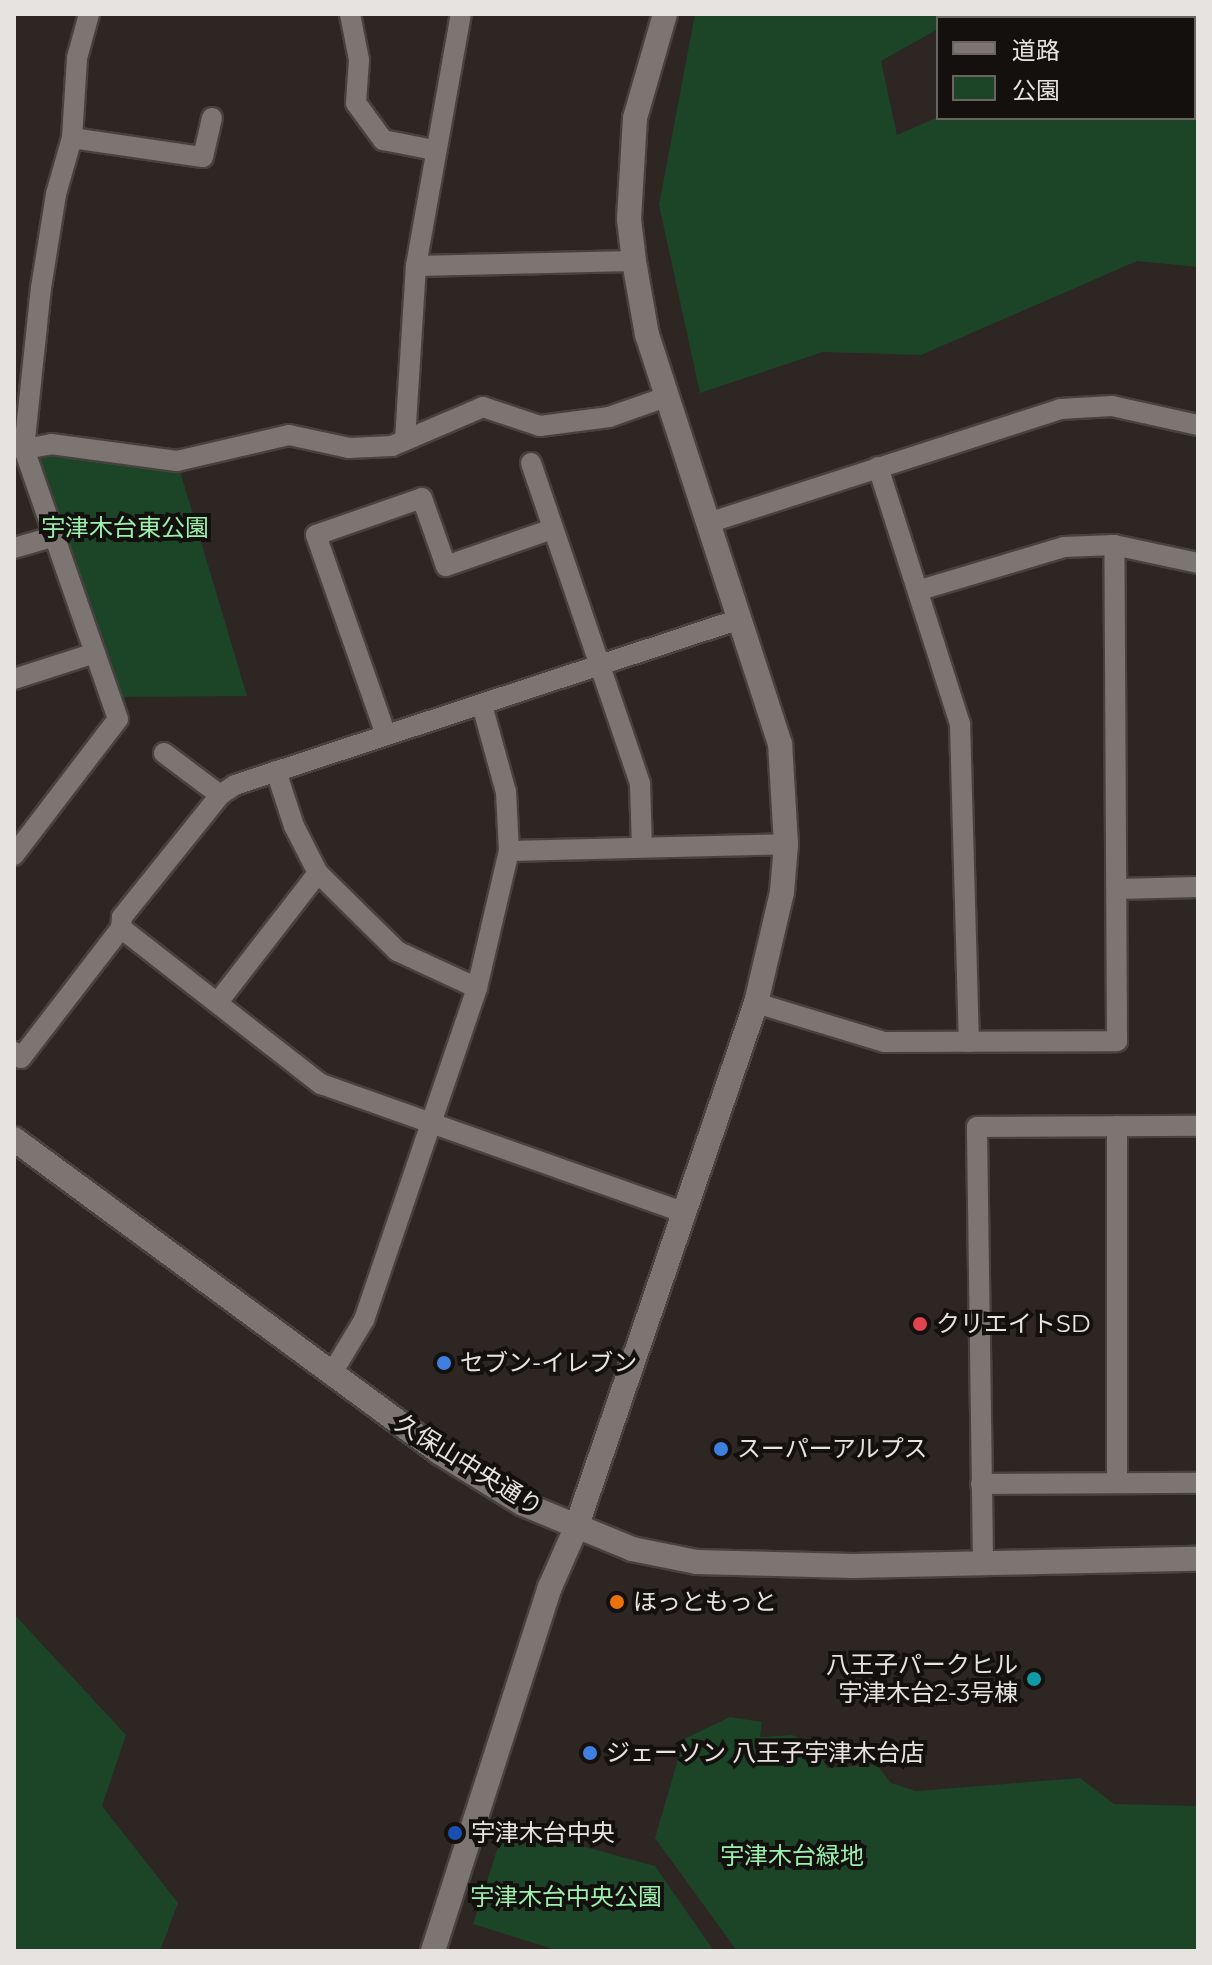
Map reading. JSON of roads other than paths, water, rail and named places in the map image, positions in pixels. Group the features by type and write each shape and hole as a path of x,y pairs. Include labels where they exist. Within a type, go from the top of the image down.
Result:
{"street":[{"path":"14,855 118,719 52,537 24,449 41,288 56,194 72,138 77,58 89,14"},
{"path":"350,14 359,60 356,103 383,140 434,150"},
{"path":"405,440 416,266 434,150 461,14"},
{"path":"433,1951 550,1587 576,1528 756,1003 774,943 786,844 780,744 647,335 634,261 629,219 635,118 665,14"},
{"path":"72,138 203,157 212,118"},
{"path":"416,266 634,261"},
{"path":"24,449 51,444 177,461 289,435 349,448 392,446 483,407 540,426 609,417 666,397"},
{"path":"708,523 1060,409 1112,406 1198,425"},
{"path":"531,463 640,784 642,847"},
{"path":"878,467 920,590 960,724 969,1042"},
{"path":"386,735 316,535 422,498 446,566 552,529"},
{"path":"14,548 52,537"},
{"path":"920,590 1064,547 1114,545 1198,563"},
{"path":"756,1003 884,1042 1117,1041 1114,545"},
{"path":"14,1052 21,1058 121,928 122,917 220,795 276,771 740,619"},
{"path":"14,679 95,653"},
{"path":"332,1373 364,1320 477,988 509,851 506,792 482,705"},
{"path":"164,753 220,795"},
{"path":"276,771 294,826 318,873 397,951 477,988"},
{"path":"509,851 786,844"},
{"path":"218,1002 318,873"},
{"path":"1117,889 1198,887"},
{"path":"121,928 321,1084 429,1126 686,1213"},
{"path":"1117,1126 1117,1483"},
{"path":"983,1560 977,1127 1198,1126"},
{"name":"久保山中央通り","path":"14,1139 439,1452 523,1504 632,1549 697,1562 853,1566 983,1560 1198,1559"},
{"path":"981,1484 1198,1483"}],"place":[{"name":"クリエイトSD","path":"920,1324"},
{"name":"セブン-イレブン","path":"444,1363"},
{"name":"スーパーアルプス","path":"721,1449"},
{"name":"ほっともっと","path":"617,1602"},
{"name":"八王子パークヒル 宇津木台2-3号棟","path":"1034,1679"},
{"name":"ジェーソン 八王子宇津木台店","path":"590,1753"},
{"name":"宇津木台中央","path":"455,1833"}],"park label":[{"name":"宇津木台東公園","path":"125,528"},
{"name":"宇津木台緑地","path":"792,1856"},
{"name":"宇津木台中央公園","path":"566,1897"}]}
